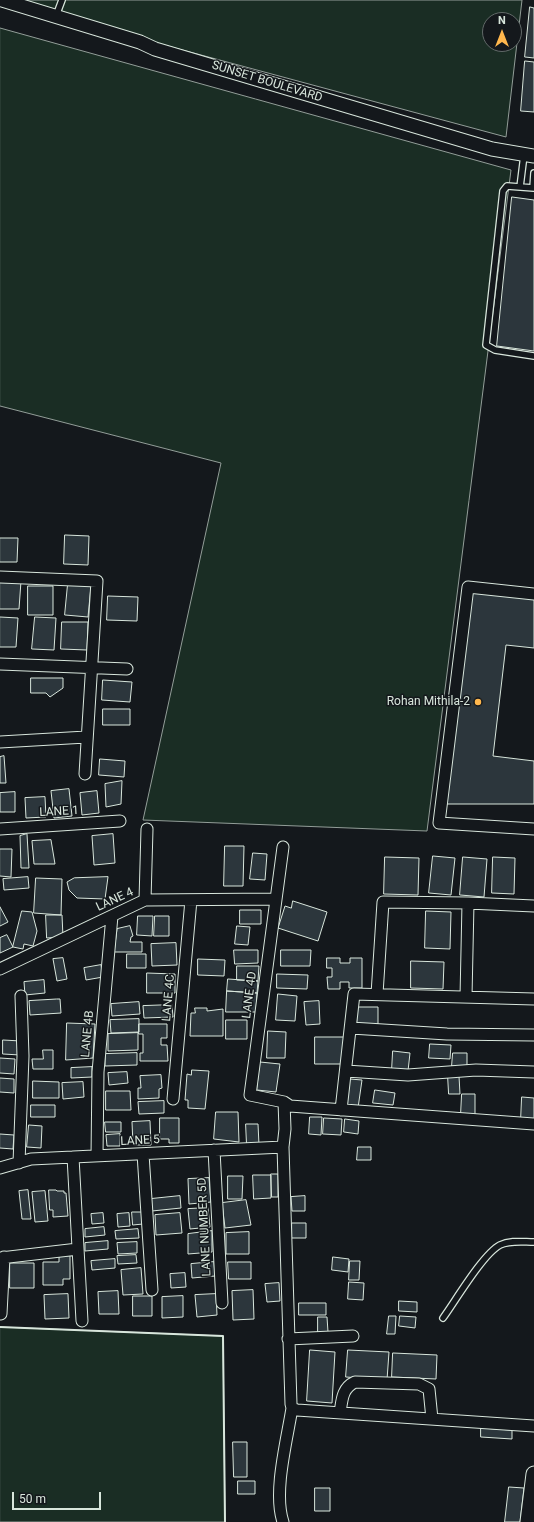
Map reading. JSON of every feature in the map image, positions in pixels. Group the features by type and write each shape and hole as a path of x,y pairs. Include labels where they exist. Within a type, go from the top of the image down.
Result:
{"main road":[{"path":"528,1522 534,1474"}],"street":[{"name":"SUNSET BOULEVARD","path":"2,0 140,42 155,49 484,147 529,155"},
{"path":"0,577 98,581 86,737 85,774"},
{"path":"534,594 468,587 439,823 534,829"},
{"path":"0,664 127,669"},
{"path":"0,742 86,737"},
{"name":"LANE 1","path":"0,828 120,821"},
{"path":"145,900 147,829"},
{"path":"276,899 283,847"},
{"name":"LANE 4","path":"0,969 145,900 276,899"},
{"name":"LANE 4D","path":"276,899 250,1095 284,1102"},
{"name":"LANE 4C","path":"173,1099 191,900"},
{"path":"377,994 383,902 468,903 534,906"},
{"path":"466,996 468,903"},
{"name":"LANE 4B","path":"96,1156 98,1072 112,916"},
{"path":"341,1110 354,994 534,999"},
{"path":"19,1163 23,1056 21,996"},
{"path":"351,1028 447,1034 534,1035"},
{"path":"346,1070 408,1075 476,1070 534,1072"},
{"path":"284,1102 290,1106 534,1124"},
{"path":"283,1522 280,1513 279,1491 292,1408 290,1404 288,1340 283,1146 285,1129 284,1102"},
{"name":"LANE 5","path":"0,1168 31,1160 283,1146"},
{"name":"LANE NUMBER 5D","path":"214,1150 222,1303"},
{"path":"143,1154 152,1290"},
{"path":"73,1157 82,1321"},
{"path":"1,1314 2,1258 78,1249"},
{"path":"288,1340 353,1336"},
{"path":"340,1413 345,1390 349,1385 355,1382 419,1384 429,1389 432,1419"},
{"path":"292,1408 297,1410 534,1426"}],"lane":[{"path":"56,16 62,0"},
{"path":"520,187 529,155"},
{"path":"534,173 534,188 507,186 503,191 486,345 495,350 534,356"},
{"path":"443,1318 486,1259 500,1245 510,1242 534,1242"}],"green space":[{"path":"20,0 522,0 521,12 482,12 482,52 516,52 506,137 56,16"},
{"path":"0,28 511,170 427,831 143,820 221,463 0,406"},
{"path":"0,1327 223,1336 225,1522 0,1522"}],"building":[{"path":"530,7 534,8 534,58 525,57"},
{"path":"525,61 534,62 534,112 521,111"},
{"path":"512,197 534,200 534,351 497,346"},
{"path":"65,535 89,536 88,565 64,564"},
{"path":"0,538 18,538 17,562 0,562"},
{"path":"0,580 21,581 19,609 0,609"},
{"path":"68,584 91,586 88,617 65,615"},
{"path":"28,586 53,586 53,615 28,615"},
{"name":"Rohan Mithila-2","path":"468,592 534,598 534,648 506,645 493,756 534,761 534,804 445,804"},
{"path":"108,596 138,597 137,621 107,620"},
{"path":"0,617 18,618 16,647 0,647"},
{"path":"35,617 56,618 54,650 32,649"},
{"path":"62,622 88,622 87,650 61,649"},
{"path":"31,678 63,678 63,688 50,697 46,693 31,693"},
{"path":"103,680 132,682 130,702 102,700"},
{"path":"103,709 130,709 130,725 103,725"},
{"path":"4,756 6,783 0,783 0,757"},
{"path":"100,759 125,761 124,777 99,775"},
{"path":"122,781 121,804 106,807 105,784"},
{"path":"69,789 72,816 54,818 51,791"},
{"path":"97,791 99,813 82,815 80,793"},
{"path":"15,792 15,812 0,812 0,793"},
{"path":"45,797 46,817 26,818 25,798"},
{"path":"27,834 29,868 21,868 20,836"},
{"path":"113,834 115,863 94,865 92,836"},
{"path":"51,840 55,864 34,864 32,841"},
{"path":"225,846 244,846 243,886 224,886"},
{"path":"0,849 12,849 11,877 0,876"},
{"path":"253,853 267,854 265,880 250,879"},
{"path":"433,856 455,858 451,895 429,893"},
{"path":"385,857 419,858 418,895 384,894"},
{"path":"463,857 487,859 484,897 460,895"},
{"path":"493,857 515,858 514,894 492,893"},
{"path":"28,877 29,888 4,890 3,879"},
{"path":"108,877 105,899 77,898 69,890 67,882 74,878"},
{"path":"36,878 62,879 61,915 34,913"},
{"path":"293,901 327,912 318,941 278,928 285,906 291,908"},
{"path":"0,907 8,922 0,926"},
{"path":"240,910 261,910 261,924 240,924"},
{"path":"22,911 32,912 37,931 33,946 24,944 23,949 13,947"},
{"path":"426,911 451,912 450,949 425,948"},
{"path":"46,915 62,915 63,937 47,938"},
{"path":"138,916 153,916 152,936 137,935"},
{"path":"155,916 169,916 169,936 154,936"},
{"path":"130,926 133,936 131,937 130,942 142,942 142,952 114,952 117,929"},
{"path":"237,926 250,927 248,945 235,944"},
{"path":"7,935 13,947 0,953 0,938"},
{"path":"176,943 177,965 152,966 151,944"},
{"path":"234,950 258,950 258,963 235,964"},
{"path":"281,950 311,950 310,966 281,966"},
{"path":"127,954 146,954 146,968 127,968"},
{"path":"63,958 67,979 57,981 53,959"},
{"path":"327,958 340,958 340,963 350,963 350,958 362,958 362,988 349,988 349,982 340,982 340,989 328,989 327,977 332,977 332,968 327,968"},
{"path":"198,959 225,960 224,976 198,975"},
{"path":"411,961 444,962 443,989 411,988"},
{"path":"101,965 103,977 86,980 84,968"},
{"path":"237,966 259,966 258,981 237,980"},
{"path":"147,973 175,974 175,993 147,993"},
{"path":"277,974 308,975 307,989 277,988"},
{"path":"228,979 258,981 257,993 227,991"},
{"path":"44,980 45,993 25,995 24,982"},
{"path":"227,991 257,993 256,1012 226,1012"},
{"path":"278,994 297,996 295,1021 276,1020"},
{"path":"60,999 61,1013 30,1015 29,1001"},
{"path":"319,1001 320,1024 306,1025 304,1002"},
{"path":"139,1002 140,1014 112,1016 111,1004"},
{"path":"172,1005 173,1017 144,1018 143,1006"},
{"path":"357,1007 378,1007 378,1024 357,1024"},
{"path":"195,1008 207,1008 207,1011 223,1009 223,1036 190,1036 191,1013 195,1013"},
{"path":"139,1019 139,1032 111,1033 110,1020"},
{"path":"226,1020 247,1020 247,1039 226,1039"},
{"path":"67,1023 95,1024 93,1058 66,1060"},
{"path":"139,1024 167,1024 167,1038 161,1038 161,1045 167,1045 168,1061 140,1061 140,1053 143,1053 143,1034 139,1034"},
{"path":"268,1031 286,1032 285,1058 267,1058"},
{"path":"138,1033 138,1050 108,1051 108,1034"},
{"path":"315,1037 345,1037 345,1064 315,1064"},
{"path":"3,1040 21,1041 20,1055 3,1054"},
{"path":"430,1044 451,1045 450,1059 429,1058"},
{"path":"43,1050 53,1050 53,1069 33,1069 32,1059 43,1059"},
{"path":"393,1051 410,1053 408,1071 392,1070"},
{"path":"137,1053 137,1065 105,1066 105,1054"},
{"path":"453,1053 467,1053 467,1066 452,1066"},
{"path":"0,1058 15,1059 14,1074 0,1073"},
{"path":"260,1062 280,1064 276,1092 257,1090"},
{"path":"92,1067 92,1077 71,1078 71,1068"},
{"path":"192,1070 209,1071 205,1109 188,1108 188,1100 185,1100 187,1074 191,1075"},
{"path":"127,1072 128,1083 109,1085 108,1073"},
{"path":"161,1075 162,1088 159,1089 159,1098 138,1099 138,1088 141,1088 140,1076"},
{"path":"448,1076 459,1076 460,1094 449,1094"},
{"path":"0,1078 14,1079 14,1093 0,1092"},
{"path":"350,1079 362,1080 358,1108 346,1106"},
{"path":"33,1081 59,1082 59,1098 33,1098"},
{"path":"83,1082 84,1097 63,1099 62,1083"},
{"path":"375,1090 395,1093 393,1105 373,1103"},
{"path":"106,1091 130,1091 131,1110 106,1110"},
{"path":"462,1094 475,1094 475,1115 461,1114"},
{"path":"522,1097 534,1098 534,1121 521,1120"},
{"path":"164,1101 164,1113 139,1114 138,1102"},
{"path":"31,1105 55,1105 55,1117 31,1117"},
{"path":"216,1112 238,1112 239,1142 214,1139"},
{"path":"310,1117 322,1117 321,1135 309,1134"},
{"path":"160,1118 179,1118 179,1143 169,1143 169,1139 160,1139"},
{"path":"324,1118 342,1119 341,1135 323,1134"},
{"path":"345,1119 359,1121 358,1134 344,1132"},
{"path":"150,1121 151,1145 133,1145 132,1122"},
{"path":"105,1122 121,1122 121,1132 106,1132"},
{"path":"246,1124 258,1124 259,1145 247,1146"},
{"path":"29,1125 42,1126 41,1148 27,1147"},
{"path":"0,1134 14,1135 13,1149 0,1148"},
{"path":"120,1134 120,1146 107,1146 106,1135"},
{"path":"358,1147 371,1147 371,1160 357,1160"},
{"path":"271,1174 278,1174 278,1197 272,1197"},
{"path":"253,1175 271,1175 271,1198 254,1199"},
{"path":"228,1176 243,1176 242,1199 228,1199"},
{"path":"209,1178 211,1202 189,1204 188,1179"},
{"path":"28,1190 31,1219 22,1219 19,1191"},
{"path":"49,1190 64,1191 64,1193 66,1193 68,1216 53,1217 53,1210 50,1210"},
{"path":"45,1191 48,1221 35,1222 32,1192"},
{"path":"180,1196 181,1208 152,1211 151,1199"},
{"path":"305,1196 305,1211 292,1211 291,1197"},
{"path":"246,1200 251,1225 225,1228 222,1203"},
{"path":"208,1208 210,1227 190,1229 188,1209"},
{"path":"132,1212 142,1212 143,1224 133,1225"},
{"path":"103,1213 104,1223 92,1224 91,1214"},
{"path":"129,1213 130,1226 118,1227 117,1214"},
{"path":"180,1213 182,1233 156,1235 155,1215"},
{"path":"292,1223 306,1223 306,1238 292,1238"},
{"path":"104,1227 105,1235 85,1237 85,1229"},
{"path":"138,1229 139,1238 116,1239 115,1231"},
{"path":"212,1231 212,1252 188,1254 188,1234"},
{"path":"249,1232 249,1254 226,1254 226,1233"},
{"path":"108,1241 108,1249 85,1251 85,1243"},
{"path":"137,1242 137,1253 118,1254 117,1243"},
{"path":"136,1255 137,1263 118,1264 117,1256"},
{"path":"70,1256 70,1279 63,1279 63,1285 43,1285 43,1262 59,1262 59,1257"},
{"path":"333,1257 349,1259 348,1272 332,1270"},
{"path":"115,1259 115,1268 92,1270 91,1261"},
{"path":"350,1261 360,1261 359,1280 349,1280"},
{"path":"214,1262 215,1276 192,1278 191,1264"},
{"path":"228,1262 251,1262 251,1279 229,1279"},
{"path":"10,1263 34,1263 34,1288 10,1288"},
{"path":"141,1268 143,1294 123,1295 121,1270"},
{"path":"185,1273 186,1287 171,1288 170,1274"},
{"path":"349,1282 364,1283 363,1300 348,1299"},
{"path":"279,1283 280,1301 267,1302 265,1284"},
{"path":"253,1290 254,1319 233,1320 232,1291"},
{"path":"118,1291 119,1314 99,1314 98,1292"},
{"path":"68,1294 69,1318 45,1319 44,1295"},
{"path":"216,1294 217,1315 197,1317 195,1295"},
{"path":"133,1296 152,1296 152,1316 133,1316"},
{"path":"183,1296 183,1317 162,1318 162,1297"},
{"path":"399,1301 417,1302 417,1312 399,1311"},
{"path":"299,1303 326,1303 326,1315 299,1315"},
{"path":"389,1316 396,1316 395,1334 387,1334"},
{"path":"400,1316 416,1317 415,1328 399,1326"},
{"path":"318,1317 327,1317 328,1332 318,1333"},
{"path":"310,1350 335,1352 332,1403 307,1401"},
{"path":"348,1350 389,1352 387,1380 346,1377"},
{"path":"393,1353 437,1355 436,1379 392,1377"},
{"path":"481,1428 512,1430 512,1439 481,1437"},
{"path":"233,1442 247,1442 247,1477 234,1477"},
{"path":"238,1481 255,1481 255,1494 238,1494"},
{"path":"509,1487 524,1488 520,1522 505,1522"},
{"path":"315,1488 330,1488 330,1511 315,1511"}],"wall":[{"path":"0,1327 223,1336 225,1522"}],"place":[{"name":"Rohan Mithila-2","path":"478,702"}]}
